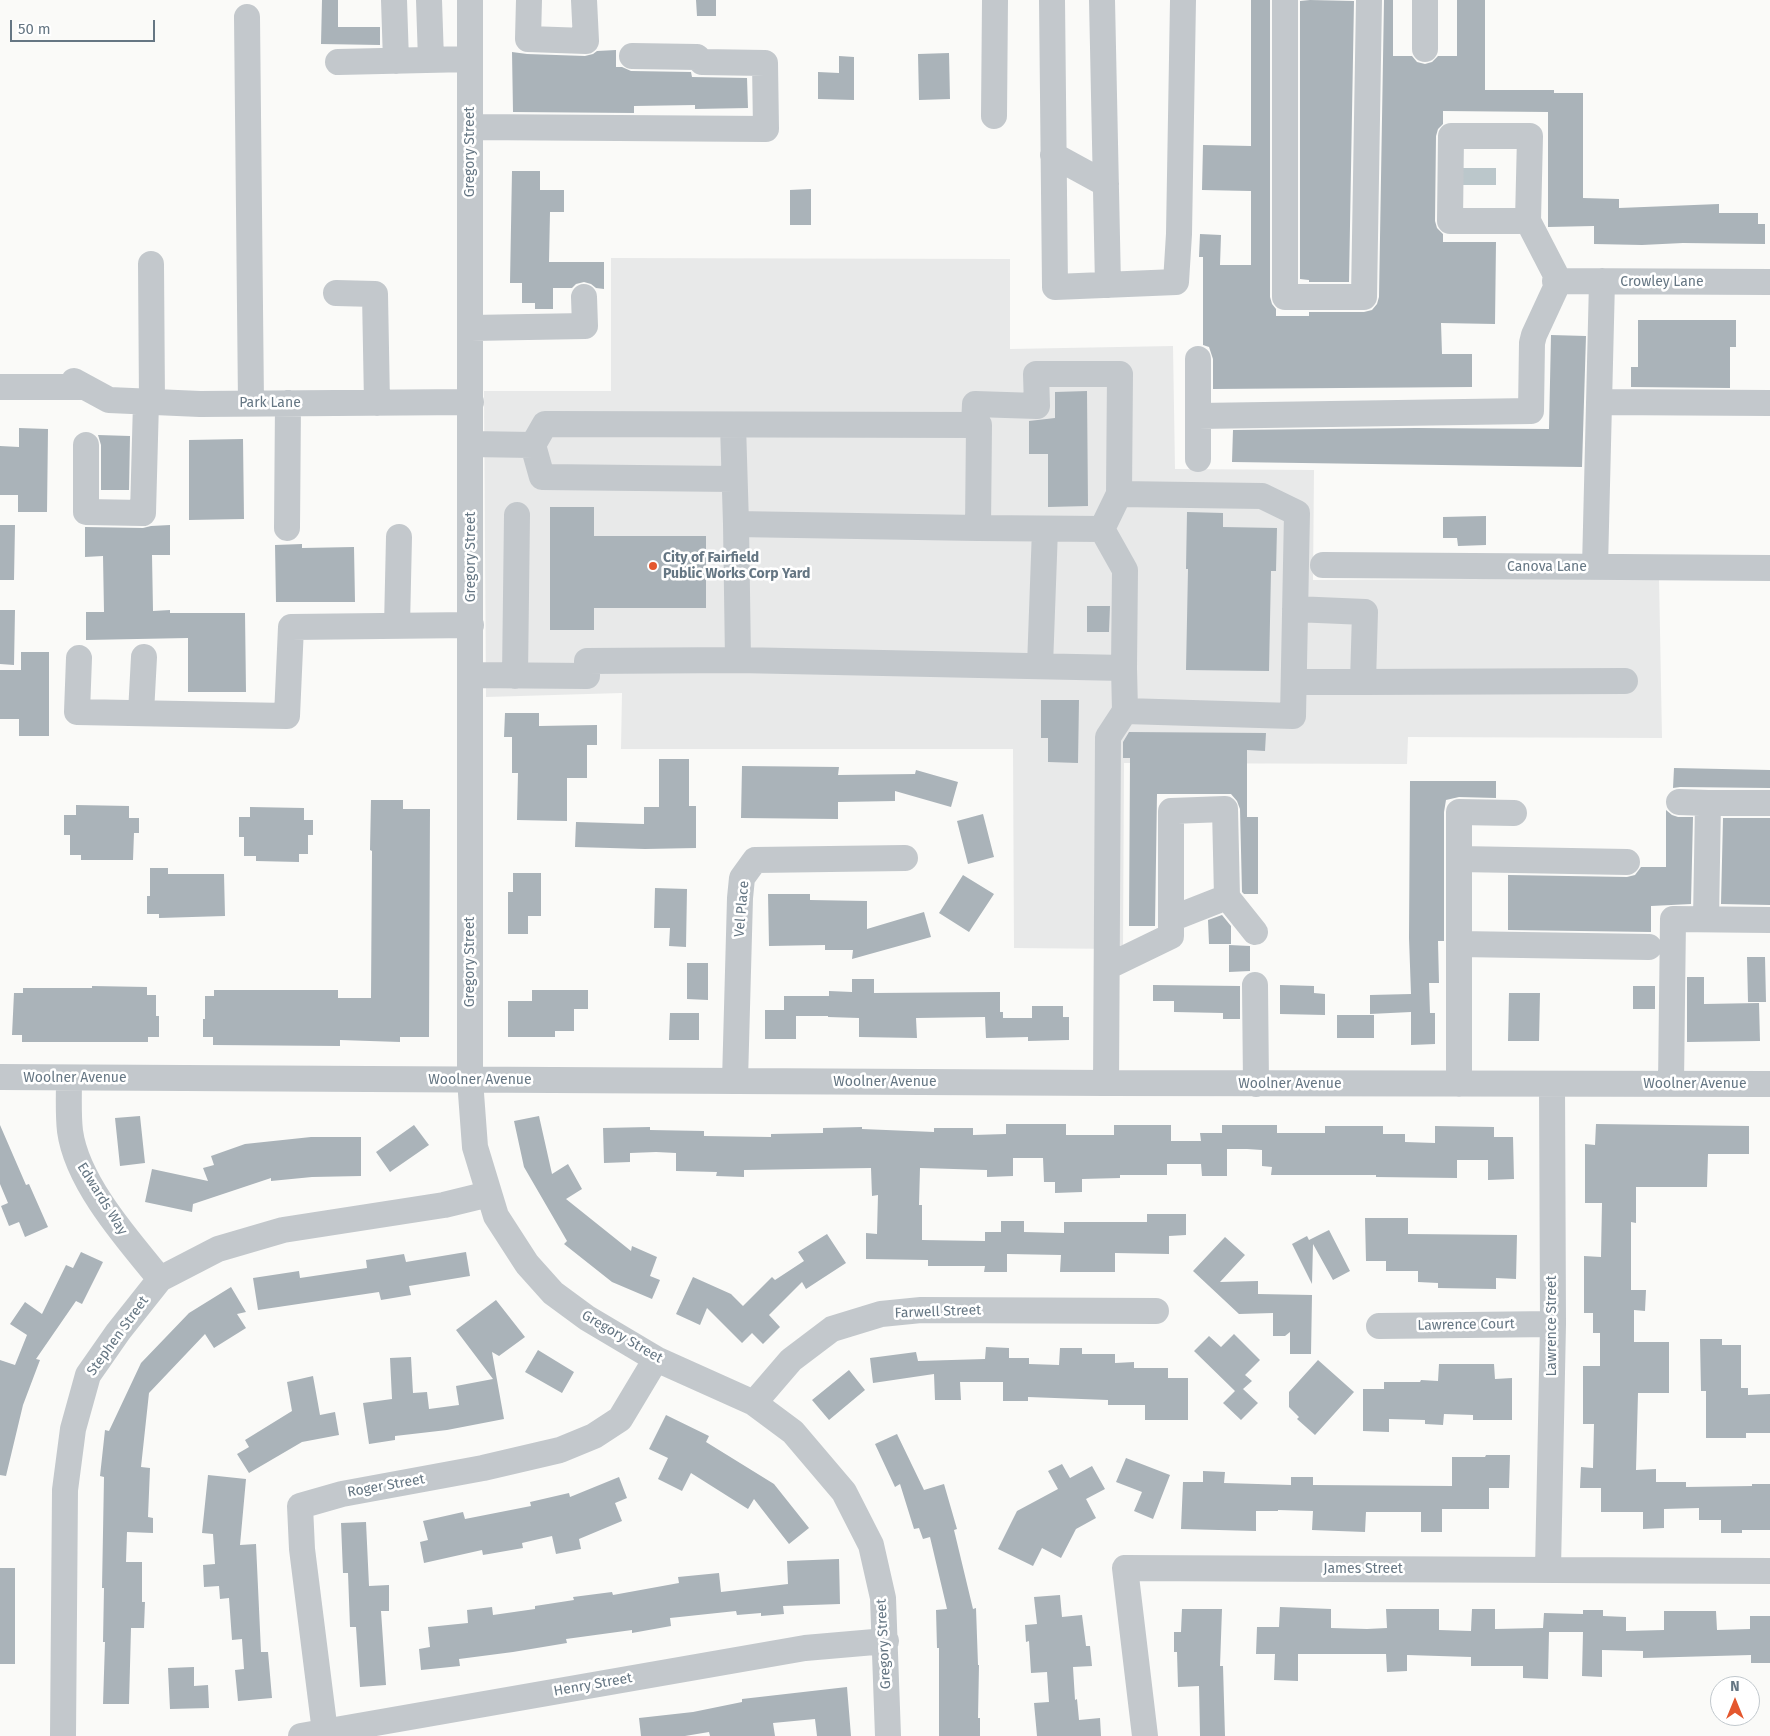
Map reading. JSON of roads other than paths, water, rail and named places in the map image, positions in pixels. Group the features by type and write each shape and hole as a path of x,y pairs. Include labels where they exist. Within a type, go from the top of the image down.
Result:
{"street":[{"path":"394,0 396,61"},
{"path":"429,0 431,60"},
{"name":"Gregory Street","path":"470,0 470,1080 475,1147 496,1216 527,1264 553,1293 586,1318 656,1359 754,1403 793,1432 844,1492 870,1545 884,1598 888,1736"},
{"path":"528,0 528,39 586,41 584,0"},
{"path":"994,116 995,0"},
{"path":"1052,0 1055,287 1176,282 1179,224 1183,0"},
{"path":"1102,0 1108,285"},
{"path":"1284,0 1284,297 1364,297 1369,0"},
{"path":"1425,0 1425,49"},
{"path":"247,17 251,404"},
{"path":"470,127 766,129 765,63 702,62 697,58 632,56"},
{"path":"338,62 470,59"},
{"path":"1053,155 1106,184"},
{"path":"1198,416 1531,410 1532,343 1557,282 1528,221"},
{"path":"86,445 86,512 143,513 149,402 151,264"},
{"name":"Crowley Lane","path":"1557,282 1770,282"},
{"path":"1595,567 1602,282"},
{"path":"336,293 375,294 377,403"},
{"path":"470,328 585,326 584,297"},
{"path":"1198,359 1198,459"},
{"path":"974,425 975,404 1037,406 1036,374 1120,374 1119,494 1102,529"},
{"name":"Park Lane","path":"0,387 79,384 109,400 149,402 251,404 471,402"},
{"path":"1600,402 1770,403"},
{"path":"287,528 288,403"},
{"path":"734,479 542,477 533,445 545,424 979,425 978,528"},
{"path":"733,425 738,660"},
{"path":"470,444 533,445"},
{"path":"1119,494 1262,496 1297,513 1293,716 1125,711"},
{"path":"516,676 517,516"},
{"path":"736,524 1102,529"},
{"path":"1040,666 1045,529"},
{"path":"1102,529 1125,570 1125,711 1108,737 1106,1083"},
{"path":"397,626 399,537"},
{"name":"Canova Lane","path":"1323,565 1770,568"},
{"path":"1295,609 1365,612 1363,682"},
{"path":"79,658 77,712 287,716 291,627 470,625"},
{"path":"141,713 144,657"},
{"path":"470,675 587,676 587,661 738,660 1124,668"},
{"path":"1294,682 1625,681"},
{"path":"1679,802 1770,803"},
{"path":"1706,919 1708,803"},
{"path":"1107,967 1171,936 1171,811 1225,809 1227,897 1255,932"},
{"path":"1459,1084 1459,812 1514,813"},
{"name":"Vel Place","path":"735,1081 740,898 742,878 754,860 904,858"},
{"path":"1459,858 1627,862"},
{"path":"1171,919 1227,897"},
{"path":"1671,1084 1673,919 1770,920"},
{"path":"1459,944 1650,947"},
{"path":"1255,985 1256,1084"},
{"name":"Woolner Avenue","path":"0,1077 1256,1084 1770,1084"},
{"name":"Edwards Way","path":"68,1078 70,1132 78,1165 115,1224 160,1279"},
{"name":"Lawrence Street","path":"1548,1569 1552,1324 1552,1084"},
{"name":"Stephen Street","path":"62,1736 65,1490 73,1428 88,1375 118,1332 160,1279 218,1249 283,1230 444,1205 489,1194"},
{"name":"Farwell Street","path":"754,1403 791,1360 832,1329 881,1314 921,1310 1156,1311"},
{"name":"Lawrence Court","path":"1379,1326 1552,1324"},
{"name":"Roger Street","path":"313,1734 300,1506 342,1494 483,1468 560,1450 594,1436 620,1418 656,1359"},
{"name":"James Street","path":"1145,1736 1125,1568 1770,1571"},
{"name":"Henry Street","path":"313,1734 805,1648 886,1641"}],"place":[{"name":"City of Fairfield Public Works Corp Yard","path":"653,566"}]}
